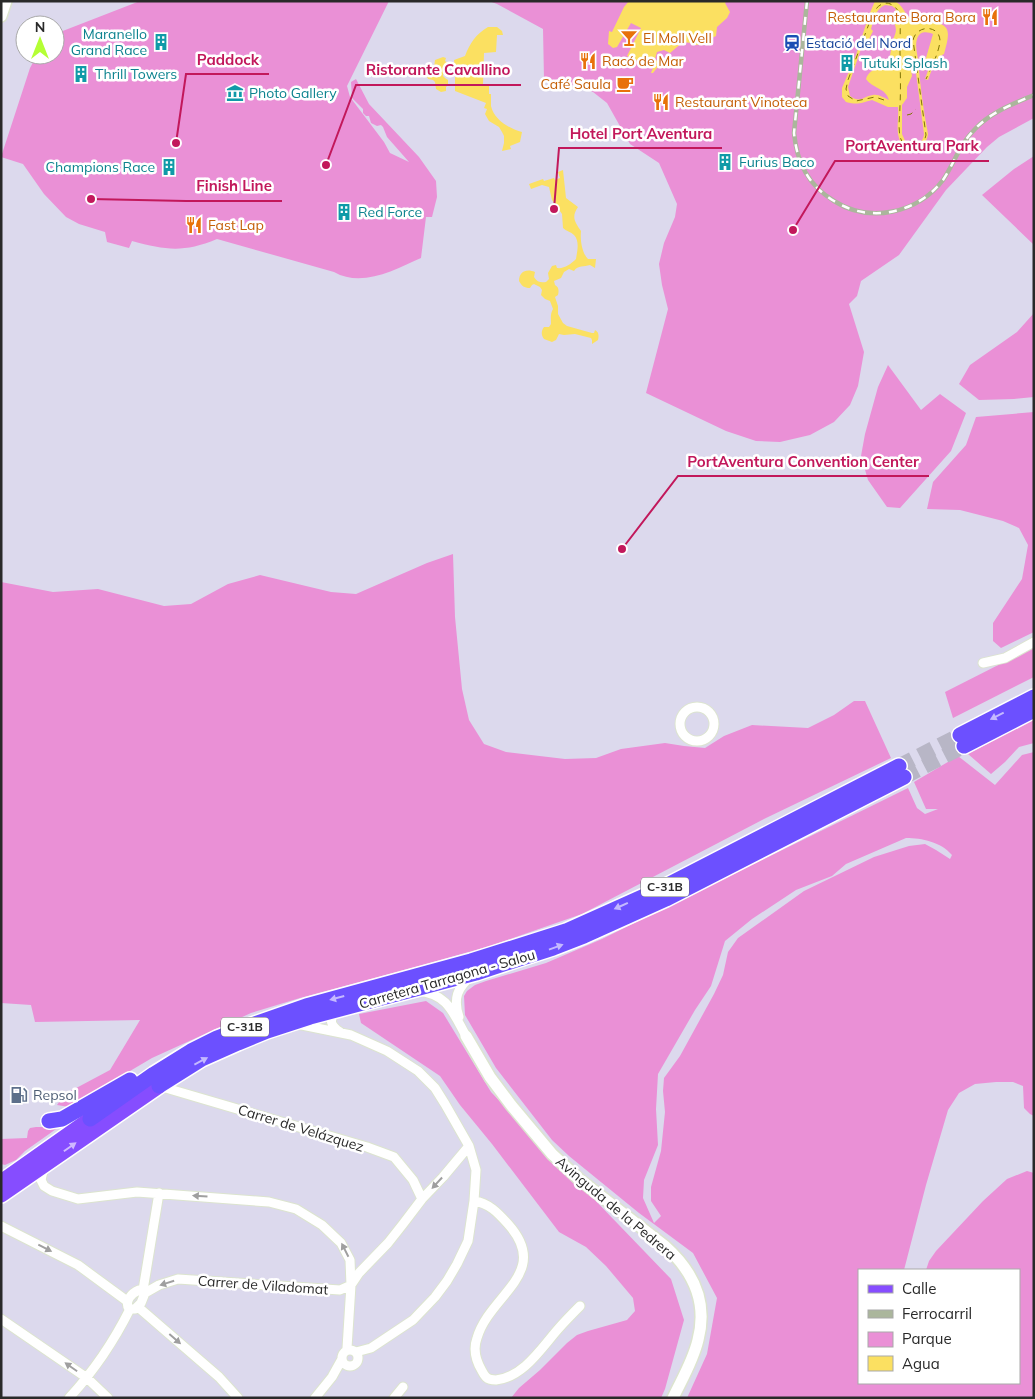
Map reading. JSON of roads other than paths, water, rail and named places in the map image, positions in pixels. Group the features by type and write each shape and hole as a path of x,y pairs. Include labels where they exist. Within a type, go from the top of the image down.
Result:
{"highway":[{"path":"1034,697 962,741 1034,710"},
{"name":"Carretera Tarragona - Salou","path":"90,1119 154,1074 191,1051 217,1038 306,1006 471,961 566,931 662,888 902,772 658,903 584,936 476,973 292,1022 238,1043 202,1060 159,1086"},
{"path":"49,1121 62,1118 188,1047 217,1038"}],"main road":[{"name":"Carretera Tarragona - Salou","path":"1,1195 159,1086"},
{"name":"Carretera Tarragona - Salou","path":"1,1182 90,1119"}],"street":[{"path":"1,16 6,1"},
{"path":"983,662 1005,658 1034,642"},
{"name":"Avinguda de la Pedrera","path":"466,1036 457,1010 457,996 464,984 476,973"},
{"name":"Avinguda de la Pedrera","path":"411,991 426,992 436,995 443,1000 490,1077 552,1154 579,1179 665,1246 688,1271 700,1302 699,1340 692,1360 673,1398"},
{"path":"336,1010 331,1023 334,1028 341,1032"},
{"path":"292,1022 351,1035 387,1051 418,1071 435,1088 469,1146 476,1170 468,1241 447,1281 413,1320 371,1348 369,1352 343,1354 345,1362 353,1366 354,1354"},
{"name":"Carrer de Velázquez","path":"159,1086 394,1157 413,1180 422,1199"},
{"path":"351,1285 359,1273 388,1243 422,1199 469,1146"},
{"path":"49,1162 43,1171 41,1180 44,1186 52,1191 78,1199 137,1192 269,1202 296,1209 322,1225 341,1243 350,1260 351,1285 347,1348 354,1354"},
{"path":"68,1398 87,1378 123,1324 132,1306 144,1298 159,1193"},
{"path":"474,1201 484,1202 495,1210 507,1223 520,1242 524,1259 522,1270 482,1324 476,1340 475,1354 486,1378 501,1380 520,1370 531,1361 580,1306"},
{"path":"1,1226 78,1265 219,1377 238,1398"},
{"name":"Carrer de Viladomat","path":"144,1291 178,1279 340,1290 351,1285"},
{"path":"1,1319 87,1378 108,1398"},
{"path":"315,1398 345,1362"},
{"path":"394,1398 403,1387"}],"water":[{"path":"629,1 727,1 725,3 730,12 727,18 717,27 716,36 697,45 683,42 670,53 664,50 657,52 655,59 660,64 651,73 654,65 641,60 640,62 627,56 641,28 631,23 617,47 613,48 608,44 609,31 612,32"},
{"path":"875,1 894,1 900,5 913,21 933,22 945,26 947,30 944,54 934,69 932,69 928,80 925,79 930,65 923,71 922,63 926,58 933,34 921,33 916,41 928,134 923,145 919,148 909,149 901,144 898,131 898,107 888,107 872,100 850,103 846,102 842,97 842,88 856,55","holes":["885,5 896,9 893,16 896,30 895,35 893,39 886,41 886,46 891,50 889,61 884,62 883,66 868,74 866,79 882,90 889,100 875,95 857,99 850,96 848,87 862,46 866,45 873,31 871,29 875,15","912,56 913,64 915,65 924,134 920,143 915,145 906,143 902,134 902,105 907,98 907,87 912,76 910,58"]},
{"path":"488,27 497,27 502,31 503,35 497,35 496,52 484,53 483,84 489,85 491,106 495,116 513,129 522,132 520,142 510,146 511,149 502,151 504,136 499,127 489,121 485,114 487,109 484,108 486,103 455,91 456,74 454,60 465,56 474,39"},
{"path":"443,57 446,58 445,61 448,63 448,68 444,70 443,76 448,80 448,85 446,91 441,92 436,89 435,82 428,79 426,74 434,68 435,60"},
{"path":"563,170 566,198 578,207 574,217 581,231 583,250 588,259 596,259 595,268 590,265 579,267 574,271 569,269 564,272 561,278 554,281 559,291 555,297 558,314 563,323 567,326 592,333 595,330 597,332 598,340 592,344 591,338 575,334 559,334 556,340 552,342 544,339 542,330 551,324 553,309 550,301 541,295 542,290 540,287 534,284 530,288 526,288 519,281 522,273 529,270 535,272 534,277 538,281 546,282 549,279 548,273 552,266 556,265 557,268 562,268 576,259 578,247 576,237 563,228 562,214 552,200 549,187 542,185 531,189 529,184 543,179 544,181 560,178 558,172"}],"tunnel":[{"path":"899,766 960,735"},
{"path":"904,777 964,746"}],"railway":[{"path":"807,1 794,133 796,144 805,172 817,188 834,201 848,208 863,212 893,212 920,200 933,191 943,180 965,141 981,123 1003,109 1034,95"}],"place":[{"name":"Restaurante Bora Bora","path":"990,17"},
{"name":"El Moll Vell","path":"629,38"},
{"name":"Maranello Grand Race","path":"161,42"},
{"name":"Estació del Nord","path":"792,43"},
{"name":"Racó de Mar","path":"588,61"},
{"name":"Tutuki Splash","path":"847,63"},
{"name":"Thrill Towers","path":"81,74"},
{"name":"Café Saula","path":"625,84"},
{"name":"Photo Gallery","path":"235,93"},
{"name":"Restaurant Vinoteca","path":"661,102"},
{"name":"Paddock","path":"176,143"},
{"name":"Furius Baco","path":"725,162"},
{"name":"Ristorante Cavallino","path":"326,165"},
{"name":"Champions Race","path":"169,167"},
{"name":"Finish Line","path":"91,199"},
{"name":"Hotel Port Aventura","path":"554,209"},
{"name":"Red Force","path":"344,212"},
{"name":"Fast Lap","path":"194,225"},
{"name":"PortAventura Park","path":"793,230"},
{"name":"PortAventura Convention Center","path":"622,549"},
{"name":"Repsol","path":"19,1095"}]}
